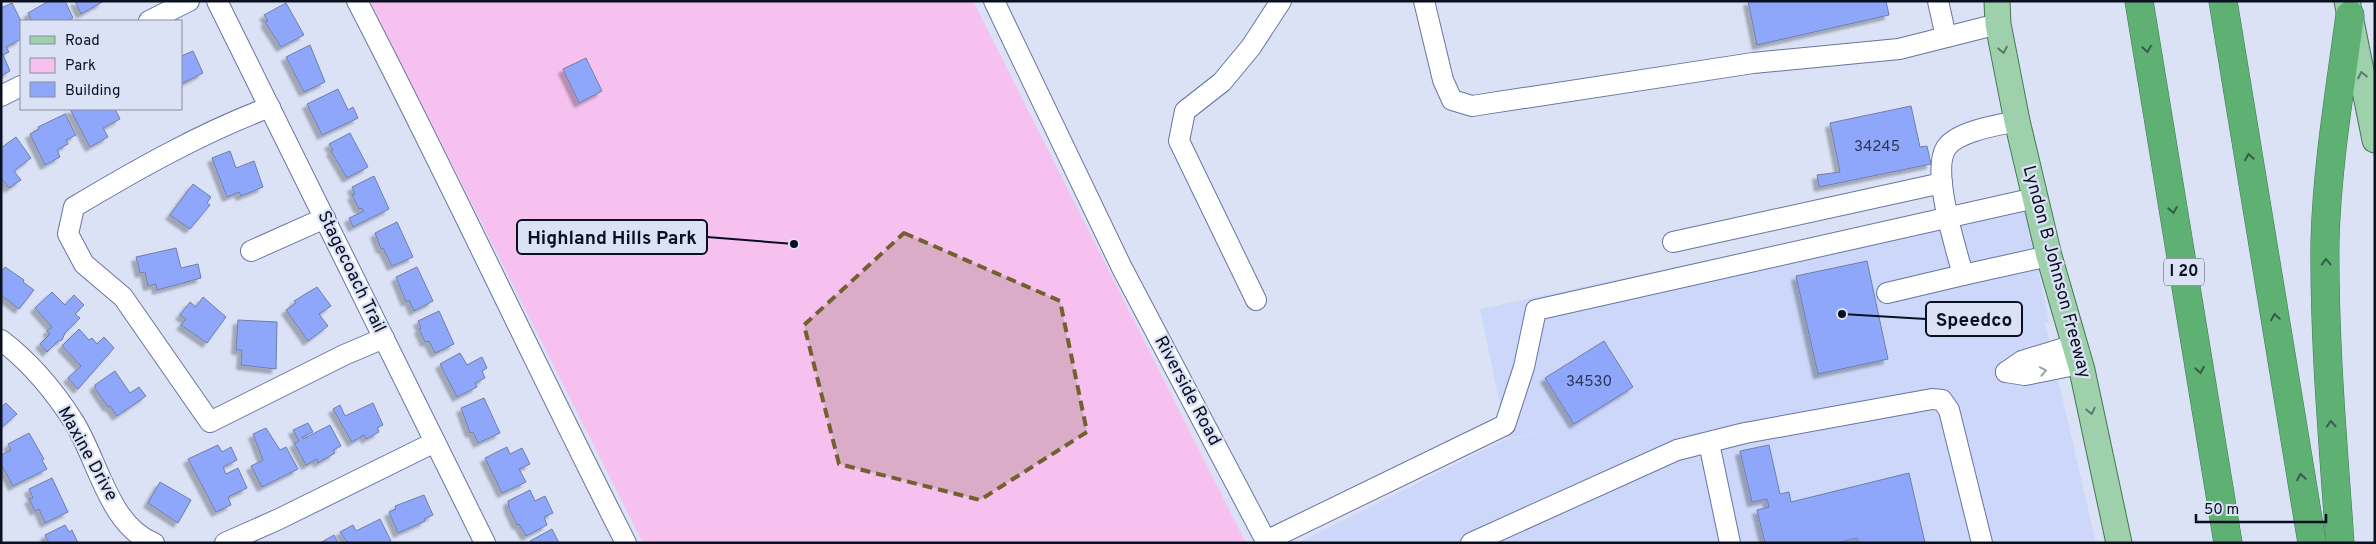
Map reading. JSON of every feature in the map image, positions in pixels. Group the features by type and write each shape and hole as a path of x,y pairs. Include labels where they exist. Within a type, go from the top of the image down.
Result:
{"highway":[{"name":"I 20","path":"2139,1 2228,543"},
{"path":"2223,1 2312,543"},
{"path":"2340,543 2327,355 2325,240 2331,163 2348,8"}],"main road":[{"path":"2348,8 2375,140"},
{"name":"Lyndon B Johnson Freeway","path":"1997,12 2017,121 2049,256 2077,355 2119,543"}],"street":[{"path":"151,20 189,1"},
{"name":"Stagecoach Trail","path":"217,1 485,543"},
{"path":"357,1 403,89 572,439 626,543"},
{"name":"Riverside Road","path":"994,1 1122,268 1266,540 1505,426 1524,367 1536,310 1948,219"},
{"path":"1256,300 1179,142 1185,112 1222,82 1251,47 1281,1"},
{"path":"1424,1 1443,80 1452,100 1472,106 1753,63 1898,49 1946,36 1997,12"},
{"path":"1938,1 1946,36"},
{"path":"1,96 20,86"},
{"path":"270,107 249,115 132,172 74,207 68,234 84,264 123,297 210,422 326,363 384,338"},
{"path":"1963,275 1948,219 1940,171 1946,148 1966,134 2017,121"},
{"path":"1673,242 1942,183"},
{"path":"1948,219 2035,198"},
{"path":"251,252 324,218"},
{"path":"1887,293 2049,256"},
{"name":"Maxine Drive","path":"1,340 38,374 75,423 122,519 141,538 154,543"},
{"path":"1471,543 1677,450 1746,433 1922,401 1942,400 1949,410 1982,543"},
{"path":"225,543 279,519 435,442"},
{"path":"1709,442 1730,543"}],"highlighted area":[{"path":"904,233 1060,301 1087,432 980,500 839,464 804,325"}],"shaded area":[{"path":"2022,193 2049,322 2045,323 2096,543 1298,543 1504,440 1547,431 1507,438 1480,309"}],"green space":[{"path":"370,1 973,1 1246,543 643,543"}],"building":[{"path":"49,1 65,1 73,18 69,20 32,20 28,13"},
{"path":"75,1 104,1 81,14"},
{"path":"1748,1 1886,1 1889,15 1757,45"},
{"path":"12,3 20,20 20,40 6,47 9,52 3,55 10,71 1,76 1,8"},
{"path":"286,3 304,35 281,47 265,22 268,21 264,15"},
{"path":"310,45 325,82 304,92 286,57"},
{"path":"193,51 203,73 182,84 182,56"},
{"path":"586,58 602,91 579,103 563,69"},
{"path":"338,89 348,110 353,107 358,118 322,135 307,104"},
{"path":"1911,106 1920,147 1927,146 1931,164 1819,187 1817,175 1840,172 1830,123"},
{"path":"71,110 116,110 120,119 103,128 108,137 90,147"},
{"path":"65,114 76,135 66,140 68,144 57,150 60,157 45,165 30,134 39,129 38,127"},
{"path":"350,133 368,167 347,178 331,151 333,150 329,144"},
{"path":"16,137 31,158 14,171 21,180 9,188 1,178 1,148"},
{"path":"230,151 236,168 254,161 263,187 241,196 239,192 227,197 212,158"},
{"path":"374,176 389,209 353,227 349,218 364,211 362,208 359,209 352,195 355,194 352,187"},
{"path":"193,184 211,197 207,203 210,205 190,229 170,215"},
{"path":"397,222 413,257 392,266 383,248 381,249 375,233"},
{"path":"176,248 181,268 198,264 201,278 157,290 156,284 148,286 145,272 140,273 136,257"},
{"path":"1867,261 1888,359 1818,374 1796,276"},
{"path":"5,267 24,280 23,282 34,290 19,309 1,295 1,272"},
{"path":"417,267 433,301 414,311 409,300 406,302 396,277"},
{"path":"317,287 331,306 319,314 328,326 308,341 286,310 296,303 294,301"},
{"path":"52,292 65,305 74,295 84,305 75,314 80,318 65,333 62,340 58,341 47,352 40,344 50,334 47,331 52,327 35,308"},
{"path":"203,297 226,317 207,343 181,325 186,319 180,315 190,302 196,307"},
{"path":"439,311 454,344 435,353 429,341 425,342 419,329 421,328 418,321"},
{"path":"238,320 277,322 276,369 241,365 242,350 236,350"},
{"path":"79,329 89,340 92,338 97,344 104,337 114,348 78,389 68,378 81,366 62,346"},
{"path":"1604,341 1633,387 1574,424 1545,378"},
{"path":"460,353 467,365 482,357 487,368 482,371 485,378 475,383 477,387 457,397 440,364"},
{"path":"115,371 130,393 139,387 146,396 117,416 110,406 108,407 95,388 95,385"},
{"path":"484,398 500,433 478,443 473,432 470,433 461,408"},
{"path":"6,403 17,414 1,428 1,407"},
{"path":"373,403 383,425 377,428 379,432 366,439 364,435 352,442 333,409 340,405 345,416"},
{"path":"308,423 313,432 302,437 303,439 330,425 341,446 333,450 335,453 318,463 317,459 306,465 294,443 299,441 293,430"},
{"path":"266,428 280,450 286,447 298,469 262,487 251,466 263,460 253,434"},
{"path":"29,433 44,459 42,460 47,469 13,486 1,464 1,455 11,450 8,444"},
{"path":"218,445 222,452 231,447 237,460 223,467 226,474 238,468 247,488 228,497 231,505 216,512 188,459"},
{"path":"1769,445 1780,494 1789,492 1791,502 1909,473 1925,543 1858,543 1857,538 1837,543 1765,543 1757,510 1769,507 1767,499 1752,502 1740,451"},
{"path":"507,447 510,454 522,448 530,464 519,469 526,482 502,493 485,458"},
{"path":"52,478 68,512 45,523 39,509 35,511 29,499 33,498 29,489"},
{"path":"160,482 191,500 178,523 148,503"},
{"path":"530,490 535,501 545,496 553,513 544,517 547,525 526,536 519,524 517,525 509,508 508,501"},
{"path":"424,495 433,515 424,519 425,521 398,533 389,512 396,509 395,506"},
{"path":"380,519 391,541 387,543 348,543 340,532 353,525 356,531"},
{"path":"65,525 69,532 72,530 78,543 49,543 45,535"},
{"path":"552,529 559,543 531,543 530,541"},
{"path":"334,535 338,543 320,543"}],"place":[{"name":"Highland Hills Park","path":"794,244"},
{"name":"Speedco","path":"1842,314"}]}
